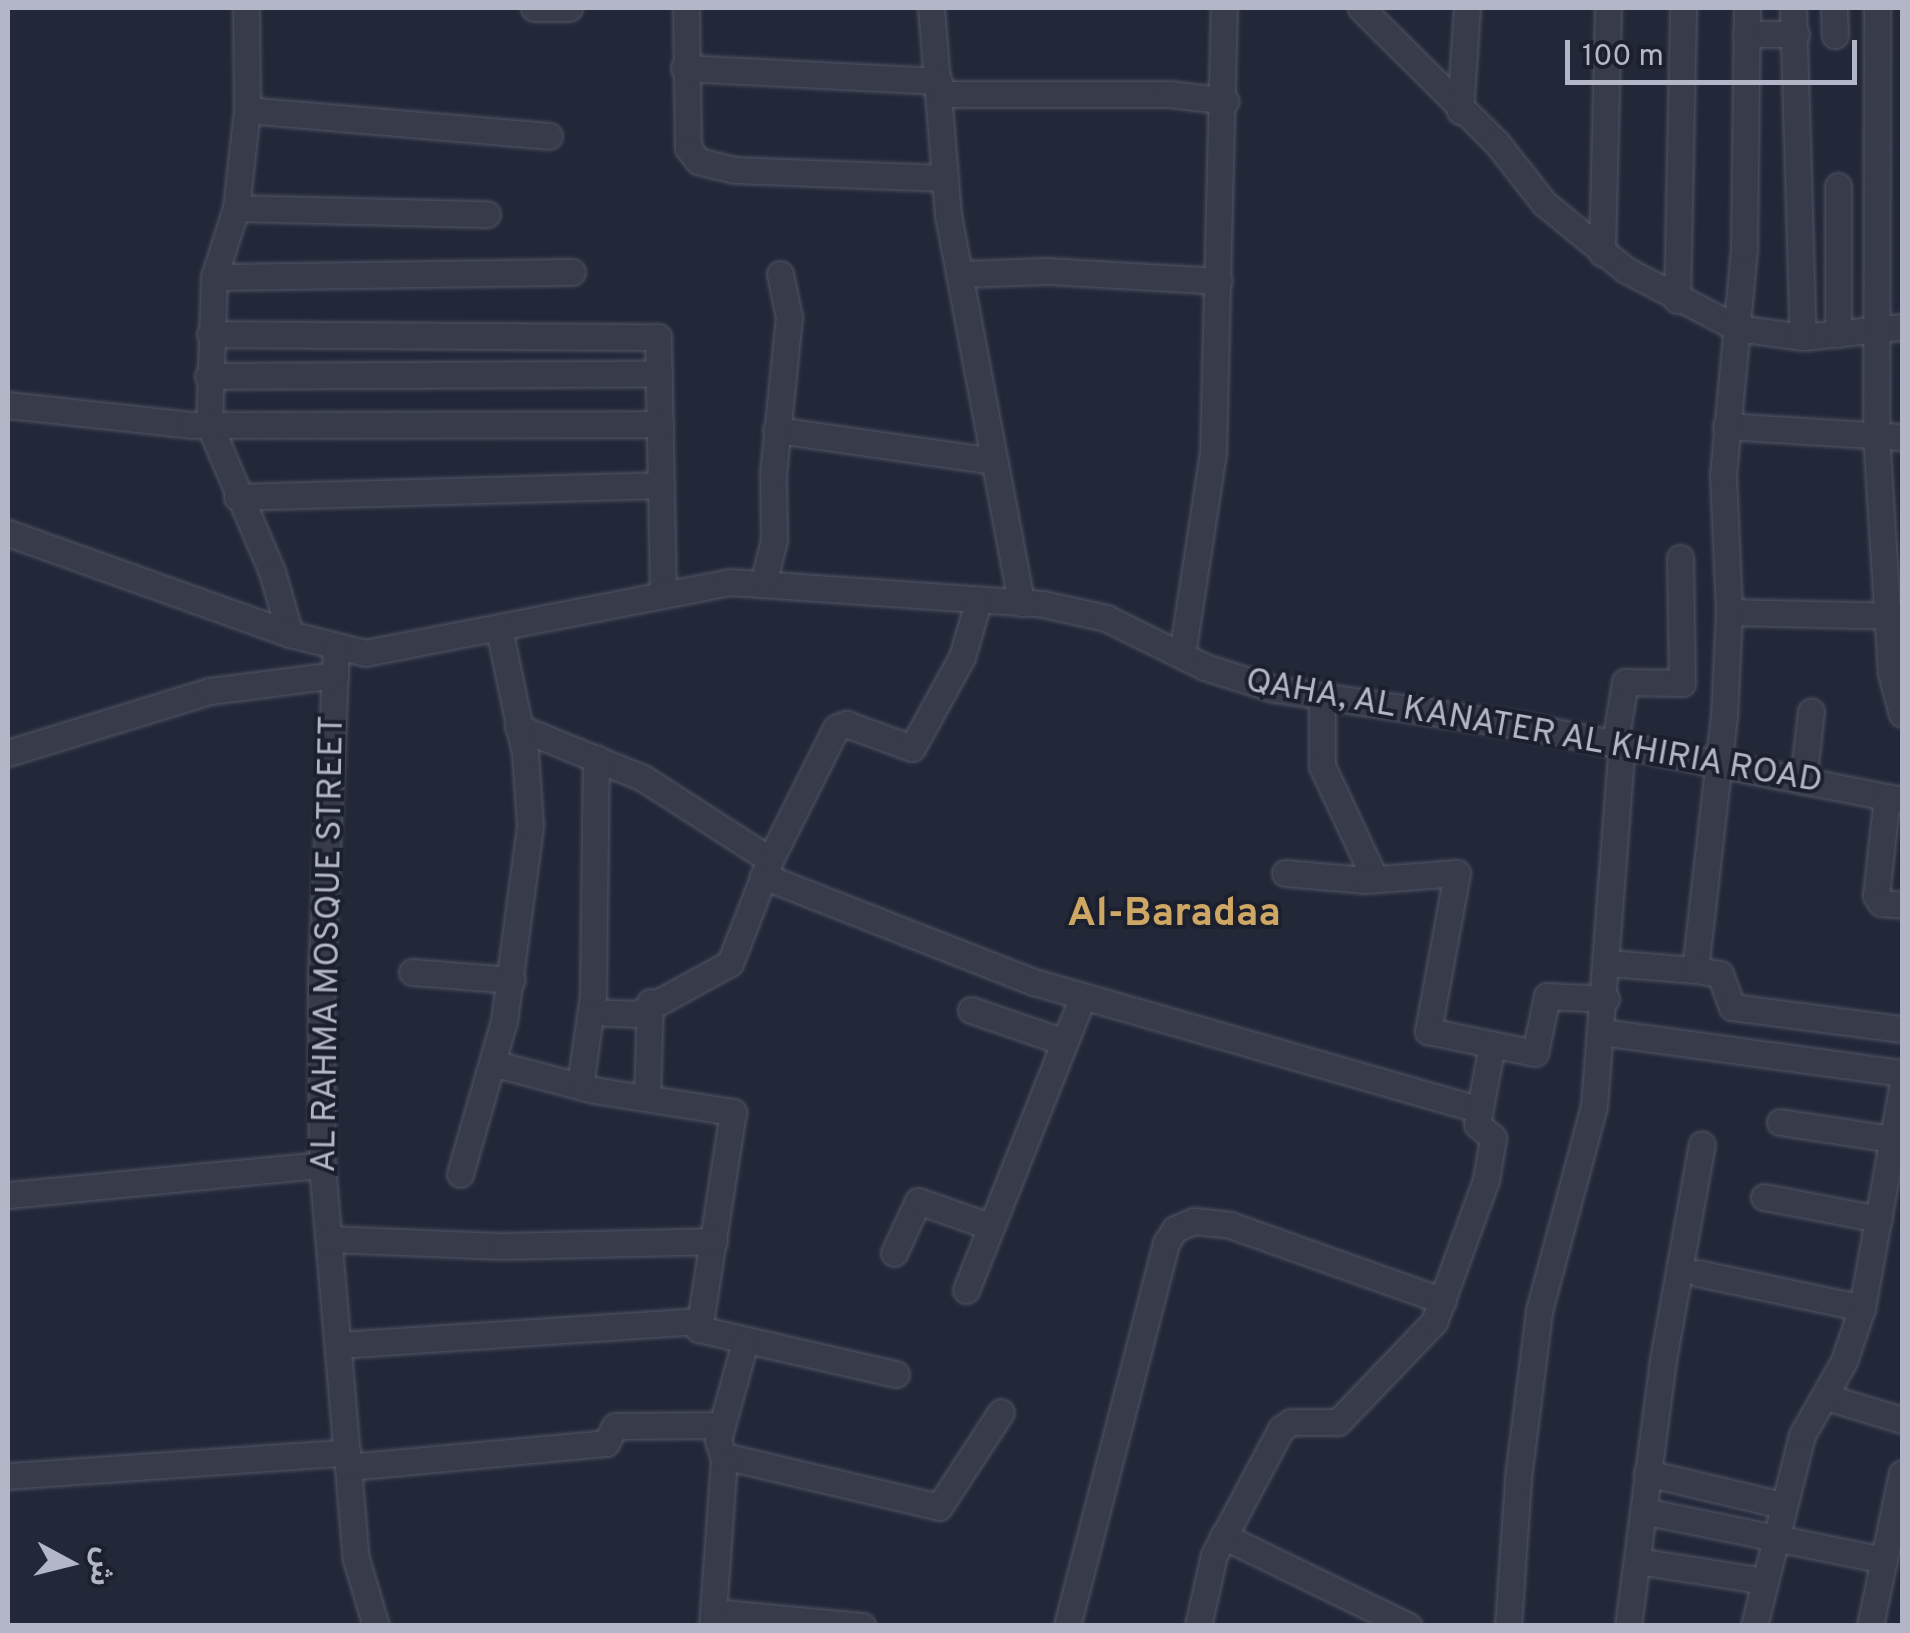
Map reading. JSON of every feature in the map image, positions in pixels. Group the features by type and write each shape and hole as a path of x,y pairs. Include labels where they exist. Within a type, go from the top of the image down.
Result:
{"street":[{"path":"246,8 246,110 236,208 214,277 209,424 236,497 272,572 290,634"},
{"path":"534,8 569,8"},
{"path":"686,8 688,148 706,165 946,178"},
{"path":"931,8 946,178 1022,603"},
{"path":"1182,655 1213,452 1226,101 1224,8"},
{"path":"1360,8 1460,111 1497,142 1544,203 1602,253 1677,300 1737,328 1803,337 1876,327 1902,328"},
{"path":"1460,111 1466,8"},
{"path":"1602,253 1608,8"},
{"path":"1677,300 1683,8"},
{"path":"1694,970 1718,764 1729,612 1722,518 1726,426 1737,328 1746,8"},
{"path":"1793,8 1803,337"},
{"path":"1834,8 1834,35"},
{"path":"1877,8 1876,435 1902,714"},
{"path":"1746,34 1796,34"},
{"path":"684,68 939,88 1170,94 1226,101"},
{"path":"246,110 549,136"},
{"path":"1838,186 1838,334"},
{"path":"236,208 487,214"},
{"path":"961,274 1047,271 1219,281"},
{"path":"214,277 572,272"},
{"path":"764,580 774,540 776,430 789,317 780,274"},
{"path":"210,334 654,336 661,344 658,374 663,590"},
{"path":"208,376 658,374"},
{"path":"8,405 209,424 660,424"},
{"path":"1726,426 1902,437"},
{"path":"776,430 995,461"},
{"path":"236,497 661,485"},
{"name":"QAHA, AL KANATER AL KHIRIA ROAD","path":"8,533 290,634 336,648 386,652 663,590 764,580 1022,603 1106,618 1250,684 1618,743 1895,798"},
{"path":"1508,1626 1519,1465 1540,1311 1590,1136 1606,998 1618,743 1626,682 1682,683 1680,558"},
{"path":"592,1012 632,1016 650,1002 730,963 766,868 836,728 846,724 912,748 962,658 979,599"},
{"path":"1729,612 1894,617"},
{"path":"460,1174 512,980 530,825 518,727 499,628"},
{"name":"AL RAHMA MOSQUE STREET","path":"336,648 321,996 322,1165 356,1560 376,1626"},
{"path":"8,753 210,691 335,675"},
{"path":"1322,697 1322,766 1375,879"},
{"path":"1803,781 1811,711"},
{"path":"518,727 657,786 766,868 1083,996 1480,1110"},
{"path":"580,1085 592,1012 596,758"},
{"path":"1895,798 1876,895 1881,903 1902,905"},
{"path":"1285,873 1375,879 1457,873 1426,1027 1534,1053 1547,996 1606,998"},
{"path":"1608,963 1720,974 1732,1007 1902,1029"},
{"path":"412,972 512,980"},
{"path":"966,1290 1083,996"},
{"path":"647,1097 650,1002"},
{"path":"972,1010 1064,1042"},
{"path":"1602,1032 1902,1073"},
{"path":"1198,1626 1223,1536 1281,1428 1342,1420 1428,1332 1486,1180 1493,1141 1478,1128 1492,1045"},
{"path":"492,1063 736,1116 699,1321 702,1335 896,1374"},
{"path":"1754,1626 1802,1435 1826,1397 1862,1308 1902,1088"},
{"path":"1780,1122 1894,1139"},
{"path":"1628,1626 1648,1473 1702,1144"},
{"path":"8,1195 322,1165"},
{"path":"1764,1197 1880,1219"},
{"path":"894,1253 918,1202 989,1226"},
{"path":"1068,1626 1166,1243 1175,1229 1194,1221 1230,1225 1442,1301"},
{"path":"328,1239 501,1246 714,1241"},
{"path":"1698,1272 1862,1308"},
{"path":"339,1346 699,1321"},
{"path":"745,1342 718,1440 724,1456 713,1619 862,1626"},
{"path":"1826,1397 1902,1420"},
{"path":"724,1456 939,1507 1001,1412"},
{"path":"8,1476 606,1443 614,1426 722,1425"},
{"path":"1648,1473 1782,1505"},
{"path":"1870,1626 1902,1473"},
{"path":"1643,1511 1884,1560"},
{"path":"1223,1536 1408,1626"},
{"path":"1638,1561 1764,1581"}],"district":[{"name":"Al-Baradaa","path":"1174,915"}]}
